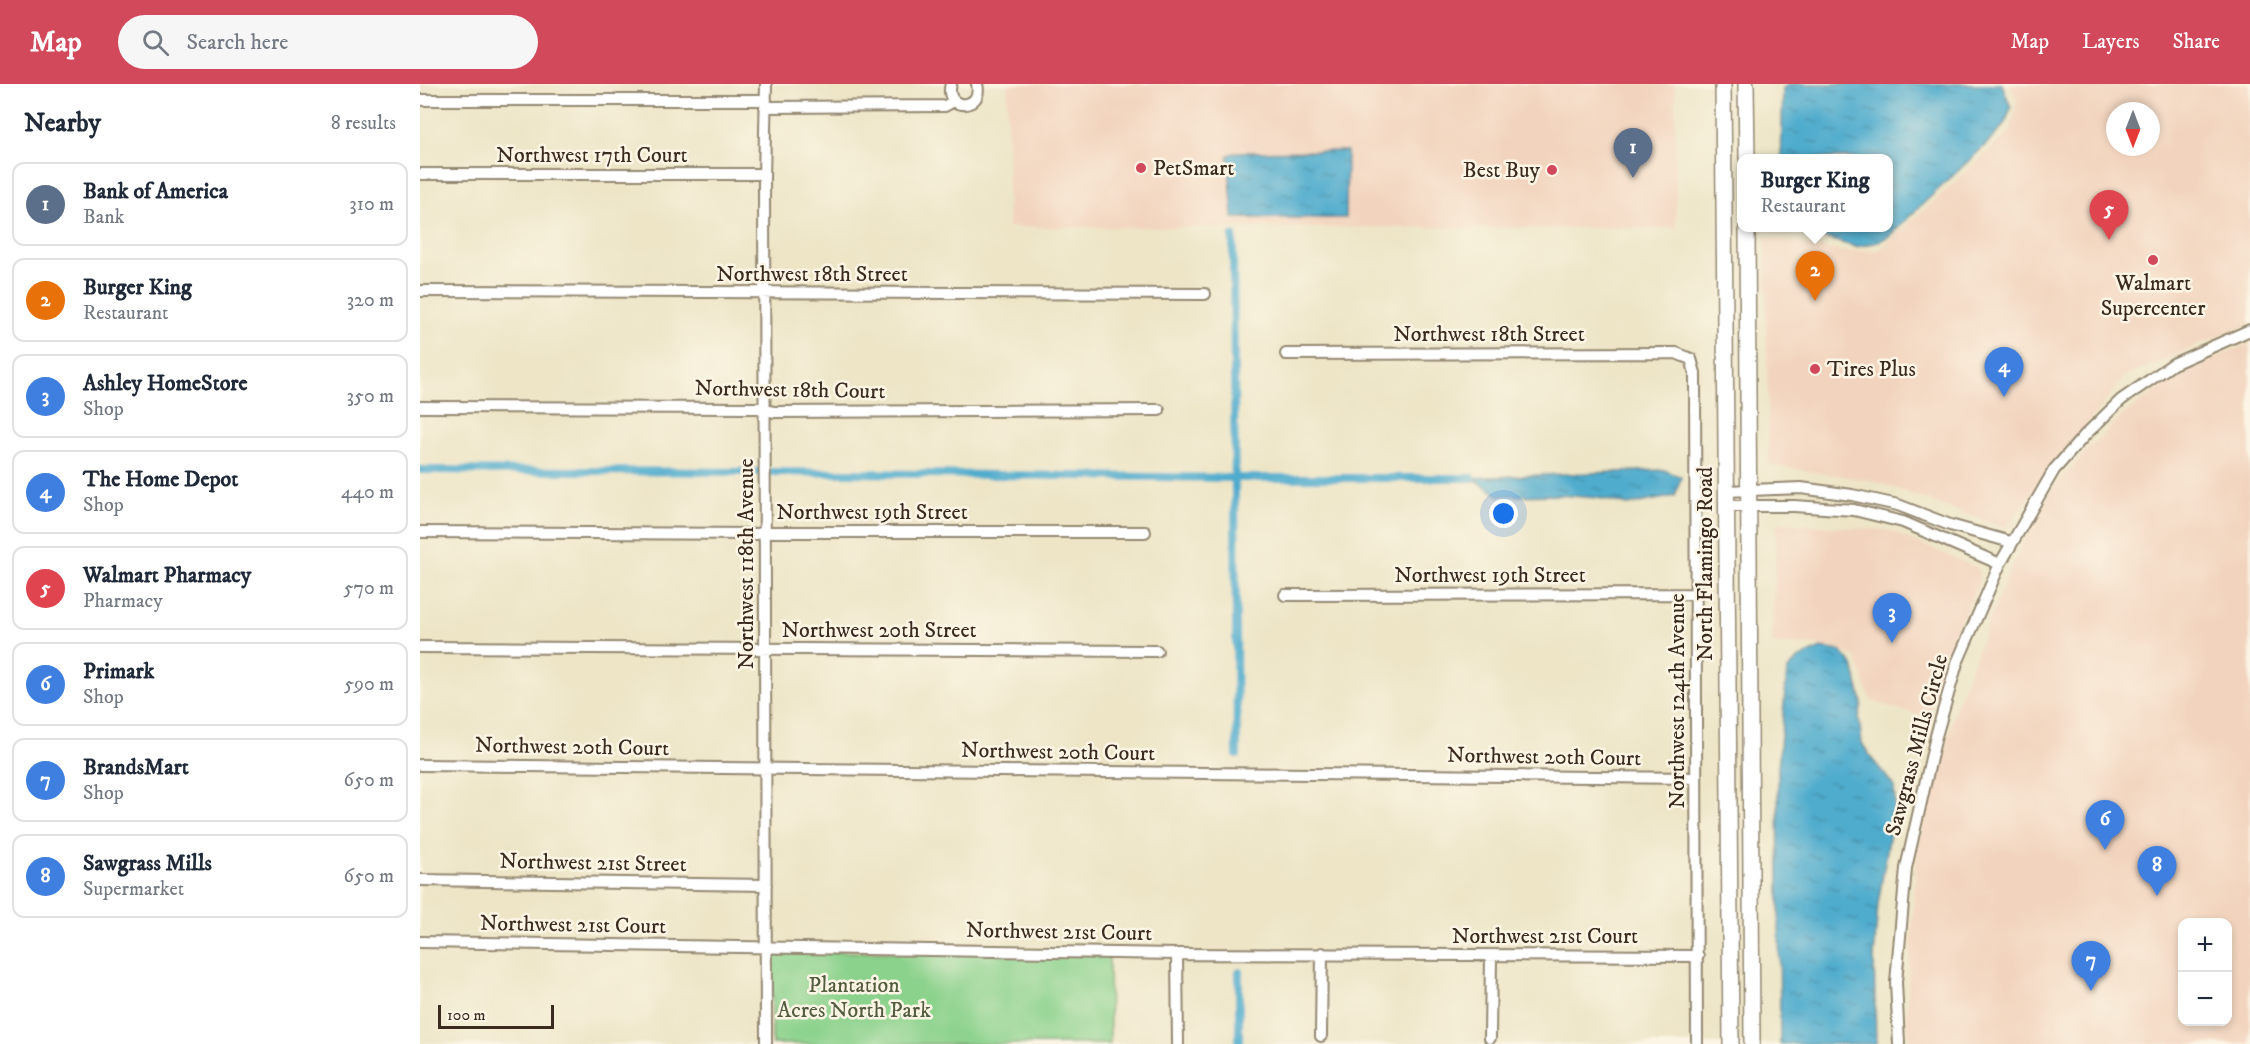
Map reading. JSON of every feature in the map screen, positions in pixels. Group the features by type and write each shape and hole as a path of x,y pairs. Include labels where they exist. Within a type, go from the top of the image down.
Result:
{"highway":[{"name":"North Flamingo Road","path":"1723,84 1731,1044"},
{"path":"1746,84 1747,154"},
{"name":"North Flamingo Road","path":"1747,232 1752,1044"}],"street":[{"name":"Northwest 118th Avenue","path":"766,84 764,174 766,1044"},
{"path":"951,84 949,93 954,101 963,105 973,102 978,93 977,84"},
{"path":"420,100 945,106 954,101"},
{"name":"Northwest 17th Court","path":"420,174 764,174"},
{"name":"Northwest 18th Street","path":"420,291 1205,294"},
{"name":"Sawgrass Mills Circle","path":"1899,1044 1896,982 1906,868 1936,736 1957,663 2000,564 2054,470 2085,435 2121,400 2173,364 2250,330"},
{"name":"Northwest 18th Street","path":"1286,354 1676,353 1691,359"},
{"name":"Northwest 124th Avenue","path":"1691,359 1695,373 1697,1044"},
{"name":"Northwest 18th Court","path":"420,407 758,408 774,412 1159,410"},
{"path":"1727,498 1749,489 1801,488 1852,495 1898,505 1950,525 2011,542"},
{"path":"1727,498 1749,506 1854,510 1903,522 2000,564"},
{"name":"Northwest 19th Street","path":"420,532 757,534 765,532 1144,532"},
{"name":"Northwest 19th Street","path":"1285,595 1696,594"},
{"name":"Northwest 20th Street","path":"420,647 1157,651"},
{"name":"Northwest 20th Court","path":"420,765 1696,778"},
{"name":"Northwest 21st Street","path":"420,880 766,885"},
{"name":"Northwest 21st Court","path":"420,942 1177,954 1698,956"},
{"path":"1321,1036 1322,953"},
{"path":"1177,954 1178,1044"},
{"path":"1490,1038 1491,956"}],"shaded area":[{"path":"1007,84 1675,84 1676,228 1008,227"},
{"path":"2009,84 2250,84 2250,324 2125,376 2005,528 1874,481 1769,465 1765,237 1843,252 1879,250 2011,131 2017,99"},
{"path":"2250,343 2250,1044 1910,1044 1906,1022 1917,849 1956,705 2002,588 2029,530 2053,488 2123,415 2186,370"},
{"path":"1777,523 1888,530 1978,568 1979,583 1944,655 1928,718 1871,701 1856,658 1839,649 1814,645 1772,644"}],"green space":[{"name":"Plantation Acres North Park","path":"772,951 1109,955 1110,1044 772,1044"}],"water":[{"path":"1788,84 2002,84 2011,108 2005,123 1994,137 1889,236 1878,242 1856,247 1805,232 1893,232 1893,154 1781,154 1783,88"},
{"path":"1347,151 1346,218 1233,218 1228,155 1237,152"},
{"path":"1664,470 1681,477 1675,496 1628,505 1598,498 1559,495 1500,496 1472,478"},
{"path":"1821,648 1840,651 1853,665 1862,703 1859,718 1862,743 1894,786 1895,803 1878,904 1874,958 1876,1044 1780,1044 1778,768 1787,671 1798,659"}],"waterway":[{"path":"1233,236 1237,755"},
{"path":"420,470 759,472"},
{"path":"772,472 1233,478 1472,478"},
{"path":"1239,972 1239,1044"}],"place":[{"name":"PetSmart","path":"1141,168"},
{"name":"Best Buy","path":"1552,170"},
{"name":"Bank of America","path":"1633,178"},
{"name":"Walmart Pharmacy","path":"2109,240"},
{"name":"Walmart Supercenter","path":"2153,260"},
{"name":"Burger King","path":"1815,301"},
{"name":"Tires Plus","path":"1815,369"},
{"name":"The Home Depot","path":"2004,397"},
{"name":"Ashley HomeStore","path":"1892,643"},
{"name":"Primark","path":"2105,850"},
{"name":"Sawgrass Mills","path":"2157,896"},
{"name":"BrandsMart","path":"2091,991"}]}
